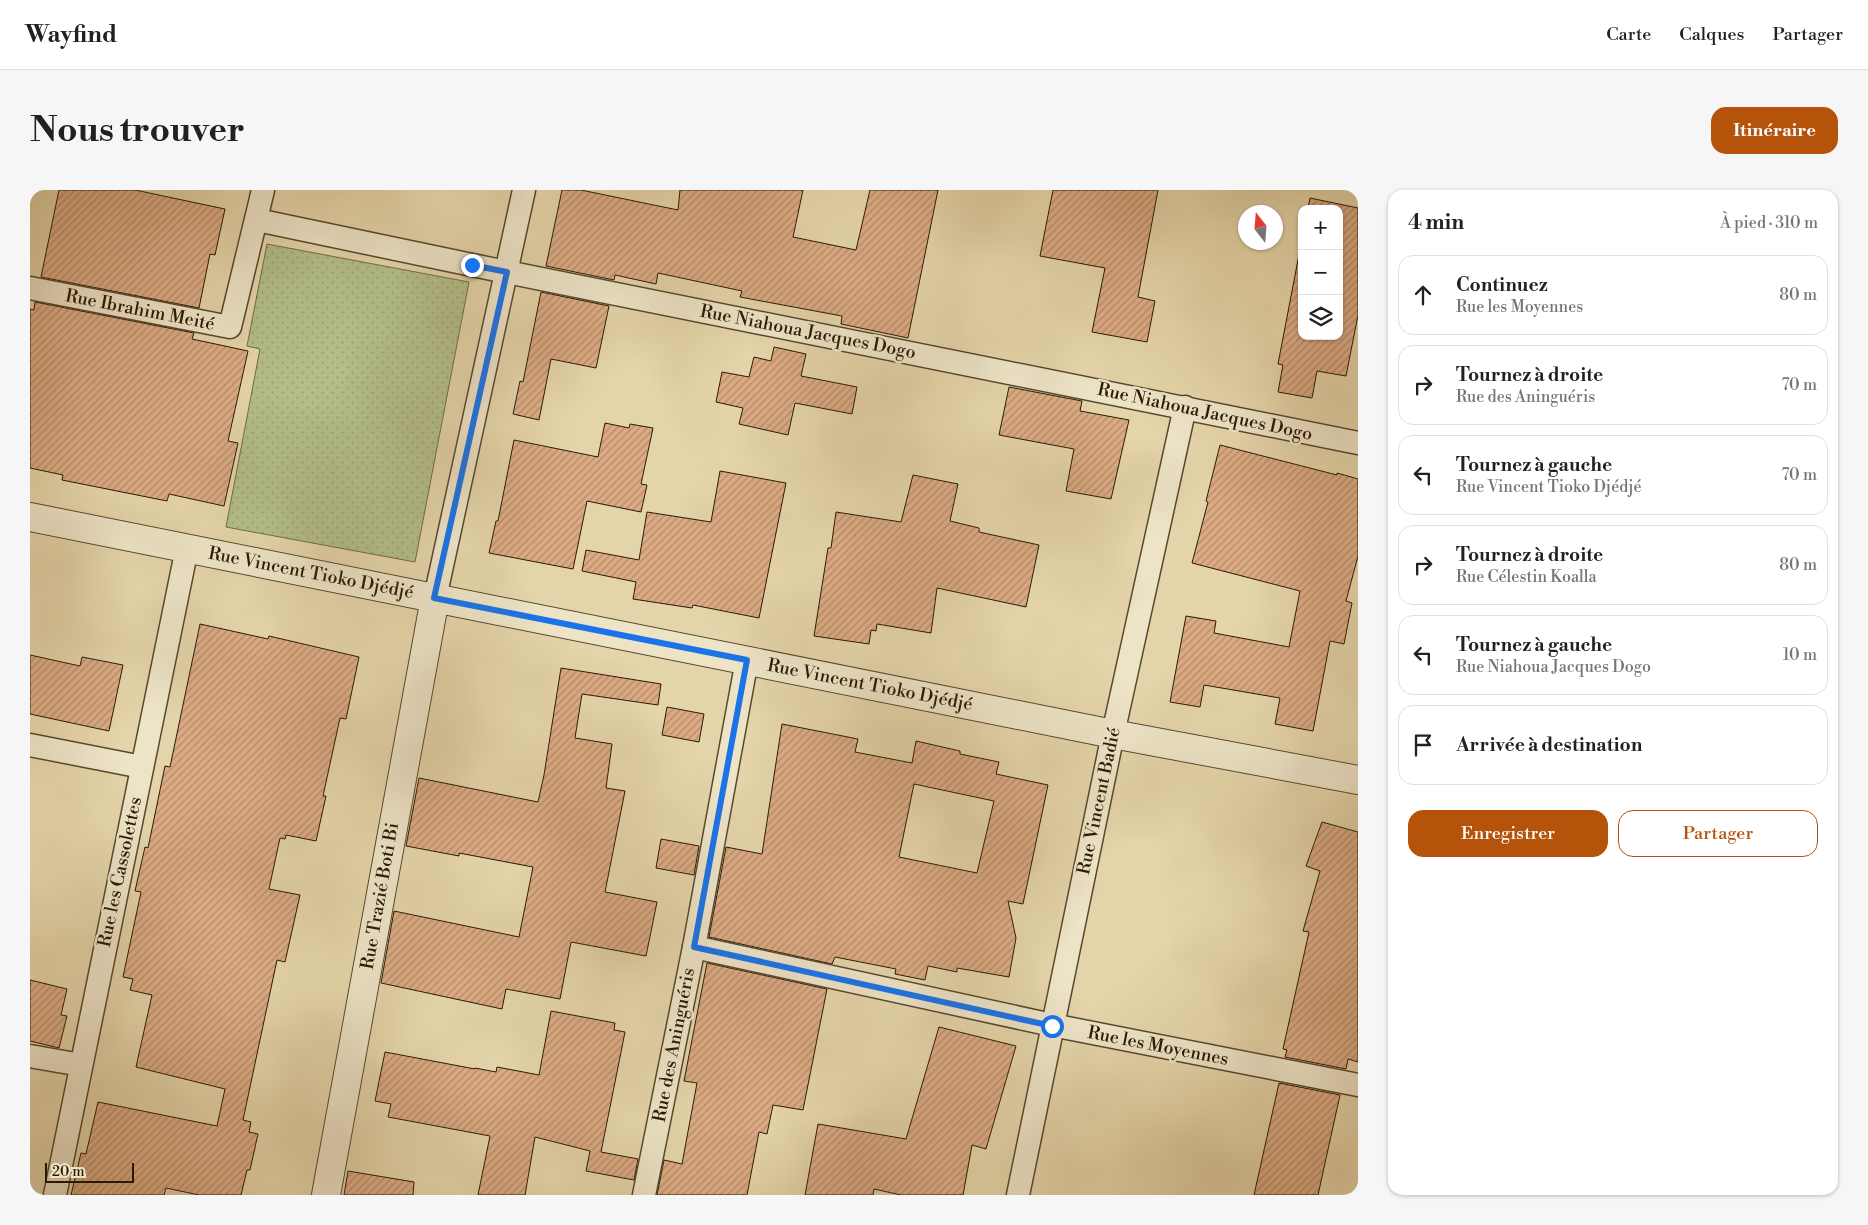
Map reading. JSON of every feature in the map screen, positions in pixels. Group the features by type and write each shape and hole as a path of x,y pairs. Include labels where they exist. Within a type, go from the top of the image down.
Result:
{"street":[{"name":"Rue Ibrahim Meité","path":"30,288 230,327 263,190"},
{"path":"434,598 524,190"},
{"name":"Rue Niahoua Jacques Dogo","path":"257,220 1358,443"},
{"name":"Rue Vincent Badié","path":"1018,1195 1112,734 1185,407"},
{"name":"Rue Vincent Tioko Djédjé","path":"30,517 1112,734 1358,780"},
{"name":"Rue les Cassolettes","path":"55,1195 186,548"},
{"name":"Rue Trazié Boti Bi","path":"326,1195 434,598"},
{"name":"Rue des Aninguéris","path":"644,1195 694,947 747,660"},
{"path":"30,745 142,767"},
{"name":"Rue les Moyennes","path":"694,947 1052,1026 1358,1085"},
{"path":"30,1056 81,1065"}],"green space":[{"path":"267,244 469,282 415,562 226,527 260,349 247,346"}],"building":[{"path":"59,190 135,190 225,209 215,255 210,254 199,308 41,277"},
{"path":"562,190 581,190 678,210 680,190 803,190 793,237 856,250 870,190 938,190 908,338 841,324 842,316 740,297 742,291 658,273 656,284 615,275 614,280 546,266"},
{"path":"1053,190 1158,190 1138,297 1155,301 1147,342 1092,332 1105,268 1040,256"},
{"path":"1310,198 1358,208 1358,315 1346,376 1317,371 1312,398 1278,392 1283,365 1278,364 1298,260 1298,340 1343,340 1343,205 1309,205"},
{"path":"541,292 609,306 596,368 551,359 539,420 513,414 520,381 523,382"},
{"path":"35,302 194,333 192,339 248,351 228,441 238,443 224,506 169,494 167,501 62,480 63,475 30,468 30,309 34,310"},
{"path":"774,347 806,354 801,376 857,387 852,414 795,403 788,435 739,424 743,408 716,402 722,372 749,377 754,357 771,361"},
{"path":"1009,387 1082,401 1080,411 1129,420 1111,499 1066,491 1074,449 999,435"},
{"path":"605,423 629,428 630,424 653,428 641,484 647,485 641,512 587,501 573,569 489,553 496,521 498,521 514,440 598,457"},
{"path":"1220,445 1358,479 1358,556 1346,601 1352,603 1344,644 1330,641 1313,731 1275,724 1280,698 1204,685 1200,707 1170,702 1186,616 1216,621 1214,633 1289,647 1300,591 1192,563"},
{"path":"720,471 786,483 759,618 693,605 692,608 633,599 636,582 582,571 586,550 639,560 647,512 711,522"},
{"path":"913,475 958,484 950,521 979,528 979,532 1039,545 1026,607 937,588 931,633 877,624 876,631 871,630 869,644 814,636 828,548 831,548 836,512 901,522"},
{"path":"200,624 268,639 269,636 359,657 346,719 340,718 323,796 326,796 316,841 286,835 285,839 280,838 269,889 300,895 285,962 277,960 243,1120 251,1122 249,1132 258,1134 250,1170 247,1170 241,1195 199,1195 166,1188 164,1195 71,1195 81,1153 86,1154 98,1102 217,1126 225,1089 136,1067 152,995 130,990 133,979 123,977 141,892 135,891 145,847 148,848 165,766 170,767"},
{"path":"30,655 80,666 82,657 123,665 109,731 30,714"},
{"path":"561,668 661,684 658,705 582,694 575,738 612,744 606,788 625,791 605,892 657,902 646,956 571,942 560,999 506,989 502,1009 381,983 394,911 519,937 533,867 459,853 459,856 406,846 419,778 538,802"},
{"path":"667,707 704,714 699,742 662,735"},
{"path":"782,724 858,739 855,752 912,763 916,741 960,751 960,754 999,762 996,774 1048,785 1023,904 1008,901 1016,938 1009,977 957,968 957,972 928,966 925,980 895,974 896,969 835,957 832,964 709,937 726,847 762,854","holes":["914,784 994,801 977,873 899,857"]},
{"path":"1322,822 1358,832 1358,1062 1348,1059 1346,1069 1285,1057 1287,1050 1283,1049 1309,932 1303,931 1320,871 1306,866"},
{"path":"661,839 699,846 694,875 656,868"},
{"path":"707,963 827,989 803,1110 773,1105 767,1134 759,1132 747,1195 657,1195 664,1160 682,1164 697,1083 684,1081"},
{"path":"30,980 67,989 61,1015 67,1016 59,1048 30,1041"},
{"path":"551,1011 615,1023 614,1030 625,1032 601,1152 638,1159 634,1180 586,1171 590,1151 535,1137 525,1195 478,1195 490,1136 388,1117 391,1104 375,1101 385,1052 475,1069 496,1072 497,1067 539,1075"},
{"path":"939,1027 1016,1046 986,1149 972,1145 963,1195 901,1195 874,1189 873,1195 805,1195 818,1124 906,1139"},
{"path":"1279,1083 1340,1095 1318,1195 1254,1195"},
{"path":"348,1171 414,1182 413,1195 344,1195"}],"route":[{"path":"472,265 507,272 434,598 747,660 694,947 1052,1026"}]}
